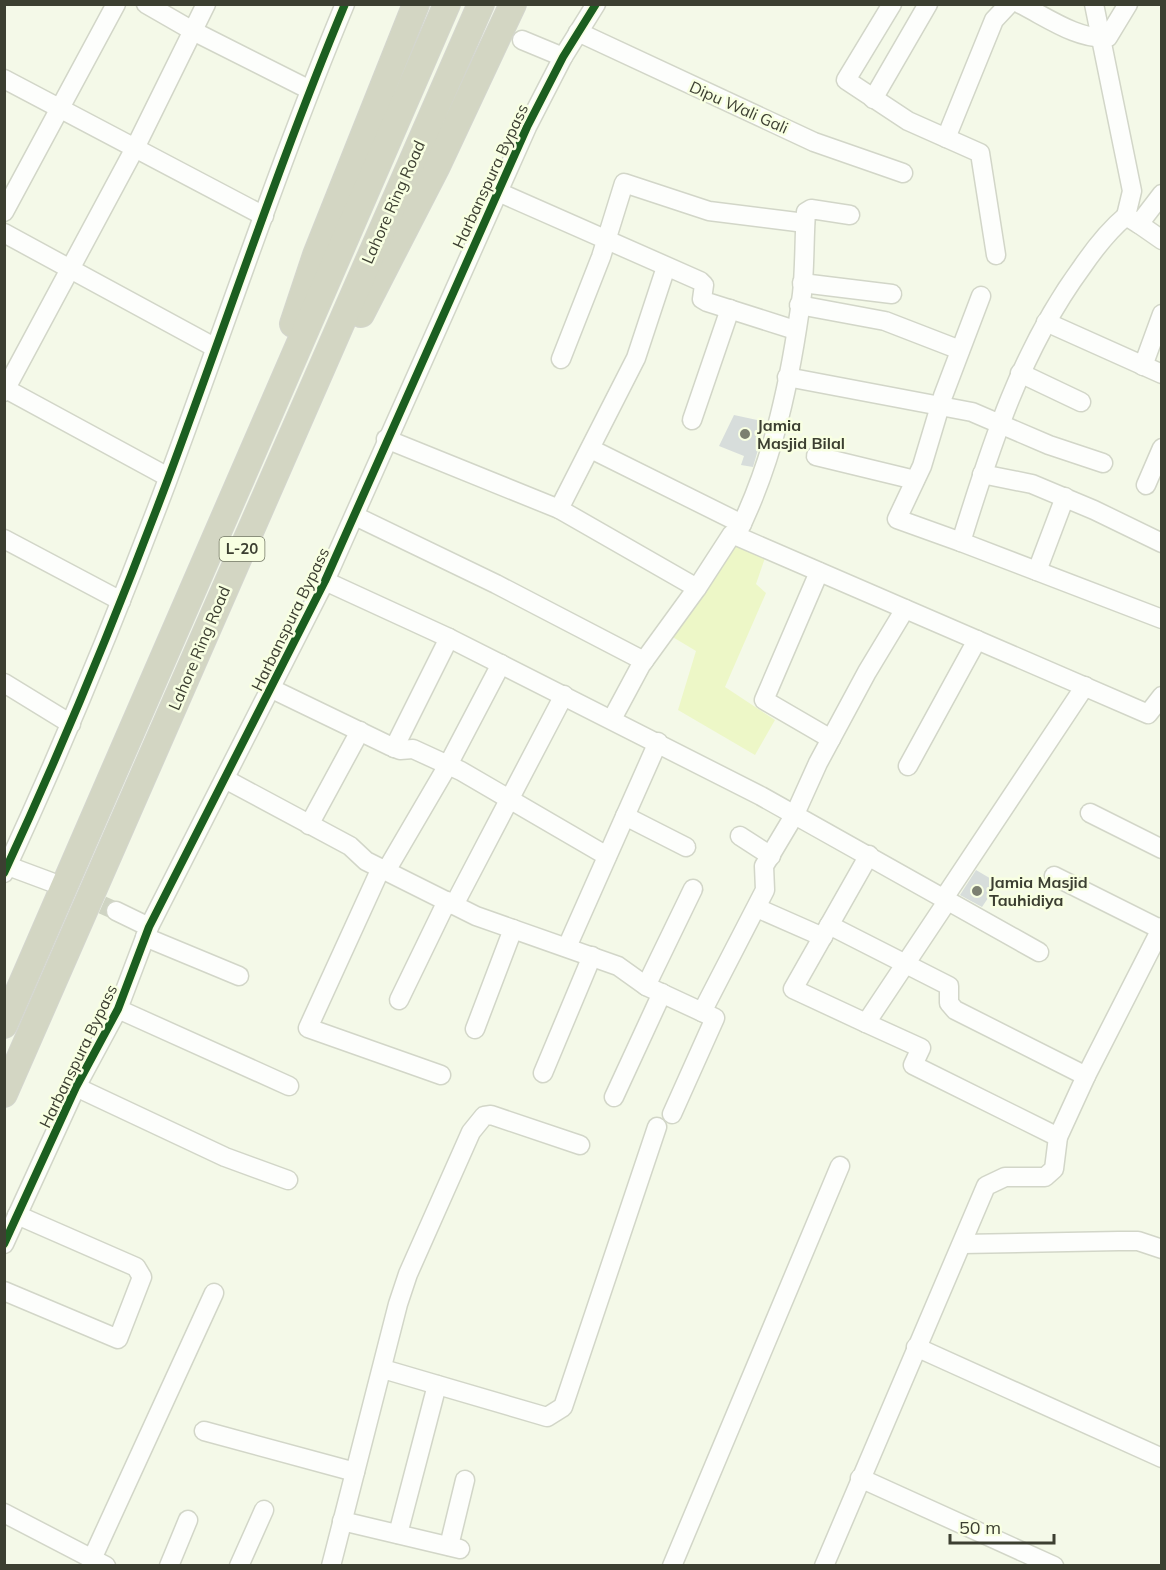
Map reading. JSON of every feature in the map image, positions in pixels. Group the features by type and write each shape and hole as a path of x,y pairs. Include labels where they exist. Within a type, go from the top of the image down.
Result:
{"highway":[{"path":"239,484 316,255 416,4"},
{"name":"Lahore Ring Road","path":"4,1025 447,4"},
{"name":"Lahore Ring Road","path":"4,1094 481,4"},
{"path":"264,496 432,176 513,4"}],"street":[{"path":"4,212 116,4"},
{"path":"146,4 193,31 310,90"},
{"path":"168,477 5,390 135,148 206,4"},
{"path":"51,882 8,860 71,724 121,601 310,90 345,4"},
{"name":"Harbanspura Bypass","path":"4,1244 76,1087 118,1009 147,932 272,689 355,516 386,439 496,191 563,57 596,4"},
{"path":"892,4 846,80 908,122 980,153 996,255"},
{"path":"873,99 928,4"},
{"path":"946,138 994,20 1009,4"},
{"path":"1020,4 1083,34 1101,38 1108,37 1128,4"},
{"path":"1094,4 1132,191 1132,220"},
{"name":"Dipu Wali Gali","path":"578,32 814,142 903,173"},
{"path":"522,40 563,57"},
{"path":"4,79 264,216"},
{"path":"561,359 601,257 604,241 624,183 709,211 805,223"},
{"path":"496,191 604,241 700,281 704,285 702,299 795,330"},
{"path":"961,542 999,424 1020,374 1061,295 1108,231 1132,220 1161,194"},
{"path":"612,719 644,661 697,588 732,534 739,530 771,451 800,305 806,212 811,208 850,214"},
{"path":"1132,220 1161,240"},
{"path":"4,233 71,267 214,347"},
{"path":"559,509 636,358 666,267"},
{"path":"802,283 892,294"},
{"path":"981,296 915,480 897,519 1161,619"},
{"path":"800,305 885,321 960,350"},
{"path":"692,420 730,309"},
{"path":"1143,366 1161,314"},
{"path":"1046,322 1161,374"},
{"path":"1020,374 1081,402"},
{"path":"787,377 972,412 1049,446 1103,464"},
{"path":"386,439 559,509 697,588"},
{"path":"1146,486 1161,448"},
{"path":"591,449 819,572 1148,714 1161,696"},
{"path":"816,456 915,480"},
{"path":"982,474 1032,484 1065,497 1161,543"},
{"path":"1037,571 1065,497"},
{"path":"355,516 496,584 644,661"},
{"path":"4,539 121,601"},
{"path":"819,572 764,700 831,739"},
{"path":"325,580 449,638 658,742 795,814 1039,952"},
{"path":"702,1012 765,890 764,866 795,814 831,739 867,672 905,609"},
{"path":"394,748 449,638"},
{"path":"908,766 977,640"},
{"path":"441,1075 308,1028 384,869 448,765 501,664"},
{"path":"4,683 71,724"},
{"path":"866,1023 1084,686"},
{"path":"272,689 394,748 413,749 448,765 607,856"},
{"path":"399,1000 564,695"},
{"path":"309,825 360,731"},
{"path":"567,947 658,742"},
{"path":"225,778 350,846 366,861 451,903 513,929 618,966 654,989 715,1018 672,1114"},
{"path":"1090,813 1161,849"},
{"path":"625,816 686,847"},
{"path":"740,836 771,856"},
{"path":"869,855 793,989 921,1048 913,1065 1058,1137"},
{"path":"825,1566 860,1478 986,1186 1005,1177 1040,1178 1050,1174 1054,1168 1058,1137 1086,1076 1161,929 1054,876"},
{"path":"614,1097 693,889"},
{"path":"757,908 826,931 905,964 949,986 949,1004 955,1010 1086,1076"},
{"path":"116,912 147,932 239,976"},
{"path":"475,1029 513,929"},
{"path":"543,1073 592,956"},
{"path":"118,1009 289,1086"},
{"path":"76,1087 225,1157 288,1180"},
{"path":"331,1566 398,1304 408,1274 477,1122 484,1116 491,1115 580,1145"},
{"path":"383,1369 547,1417 563,1407 657,1127"},
{"path":"672,1566 840,1166"},
{"path":"4,1291 118,1339 142,1277 136,1267 17,1215"},
{"path":"962,1244 1138,1241 1161,1249"},
{"path":"4,1513 99,1562 214,1293"},
{"path":"916,1347 1161,1458"},
{"path":"398,1534 437,1385"},
{"path":"204,1431 355,1472"},
{"path":"860,1478 1054,1566"},
{"path":"342,1521 454,1548 465,1480"},
{"path":"238,1566 264,1510"},
{"path":"168,1566 188,1520"}],"green space":[{"path":"736,543 766,555 756,584 766,593 725,687 775,720 755,755 678,710 696,651 671,636"}],"building":[{"name":"Jamia Masjid Bilal","path":"734,415 766,422 753,467 741,465 744,456 719,446"},
{"name":"Jamia Masjid Tauhidiya","path":"976,870 998,883 982,907 960,895"}],"tunnel":[{"path":"441,4 510,34"},
{"path":"53,883 116,911"}],"cycle path":[{"path":"4,873 69,727 130,579 298,122 345,4"},
{"path":"4,1244 76,1087 118,1009 149,927 325,581 527,127 563,57 596,4"}],"place":[{"name":"Jamia Masjid Bilal","path":"745,434"},
{"name":"Jamia Masjid Tauhidiya","path":"977,891"}]}
